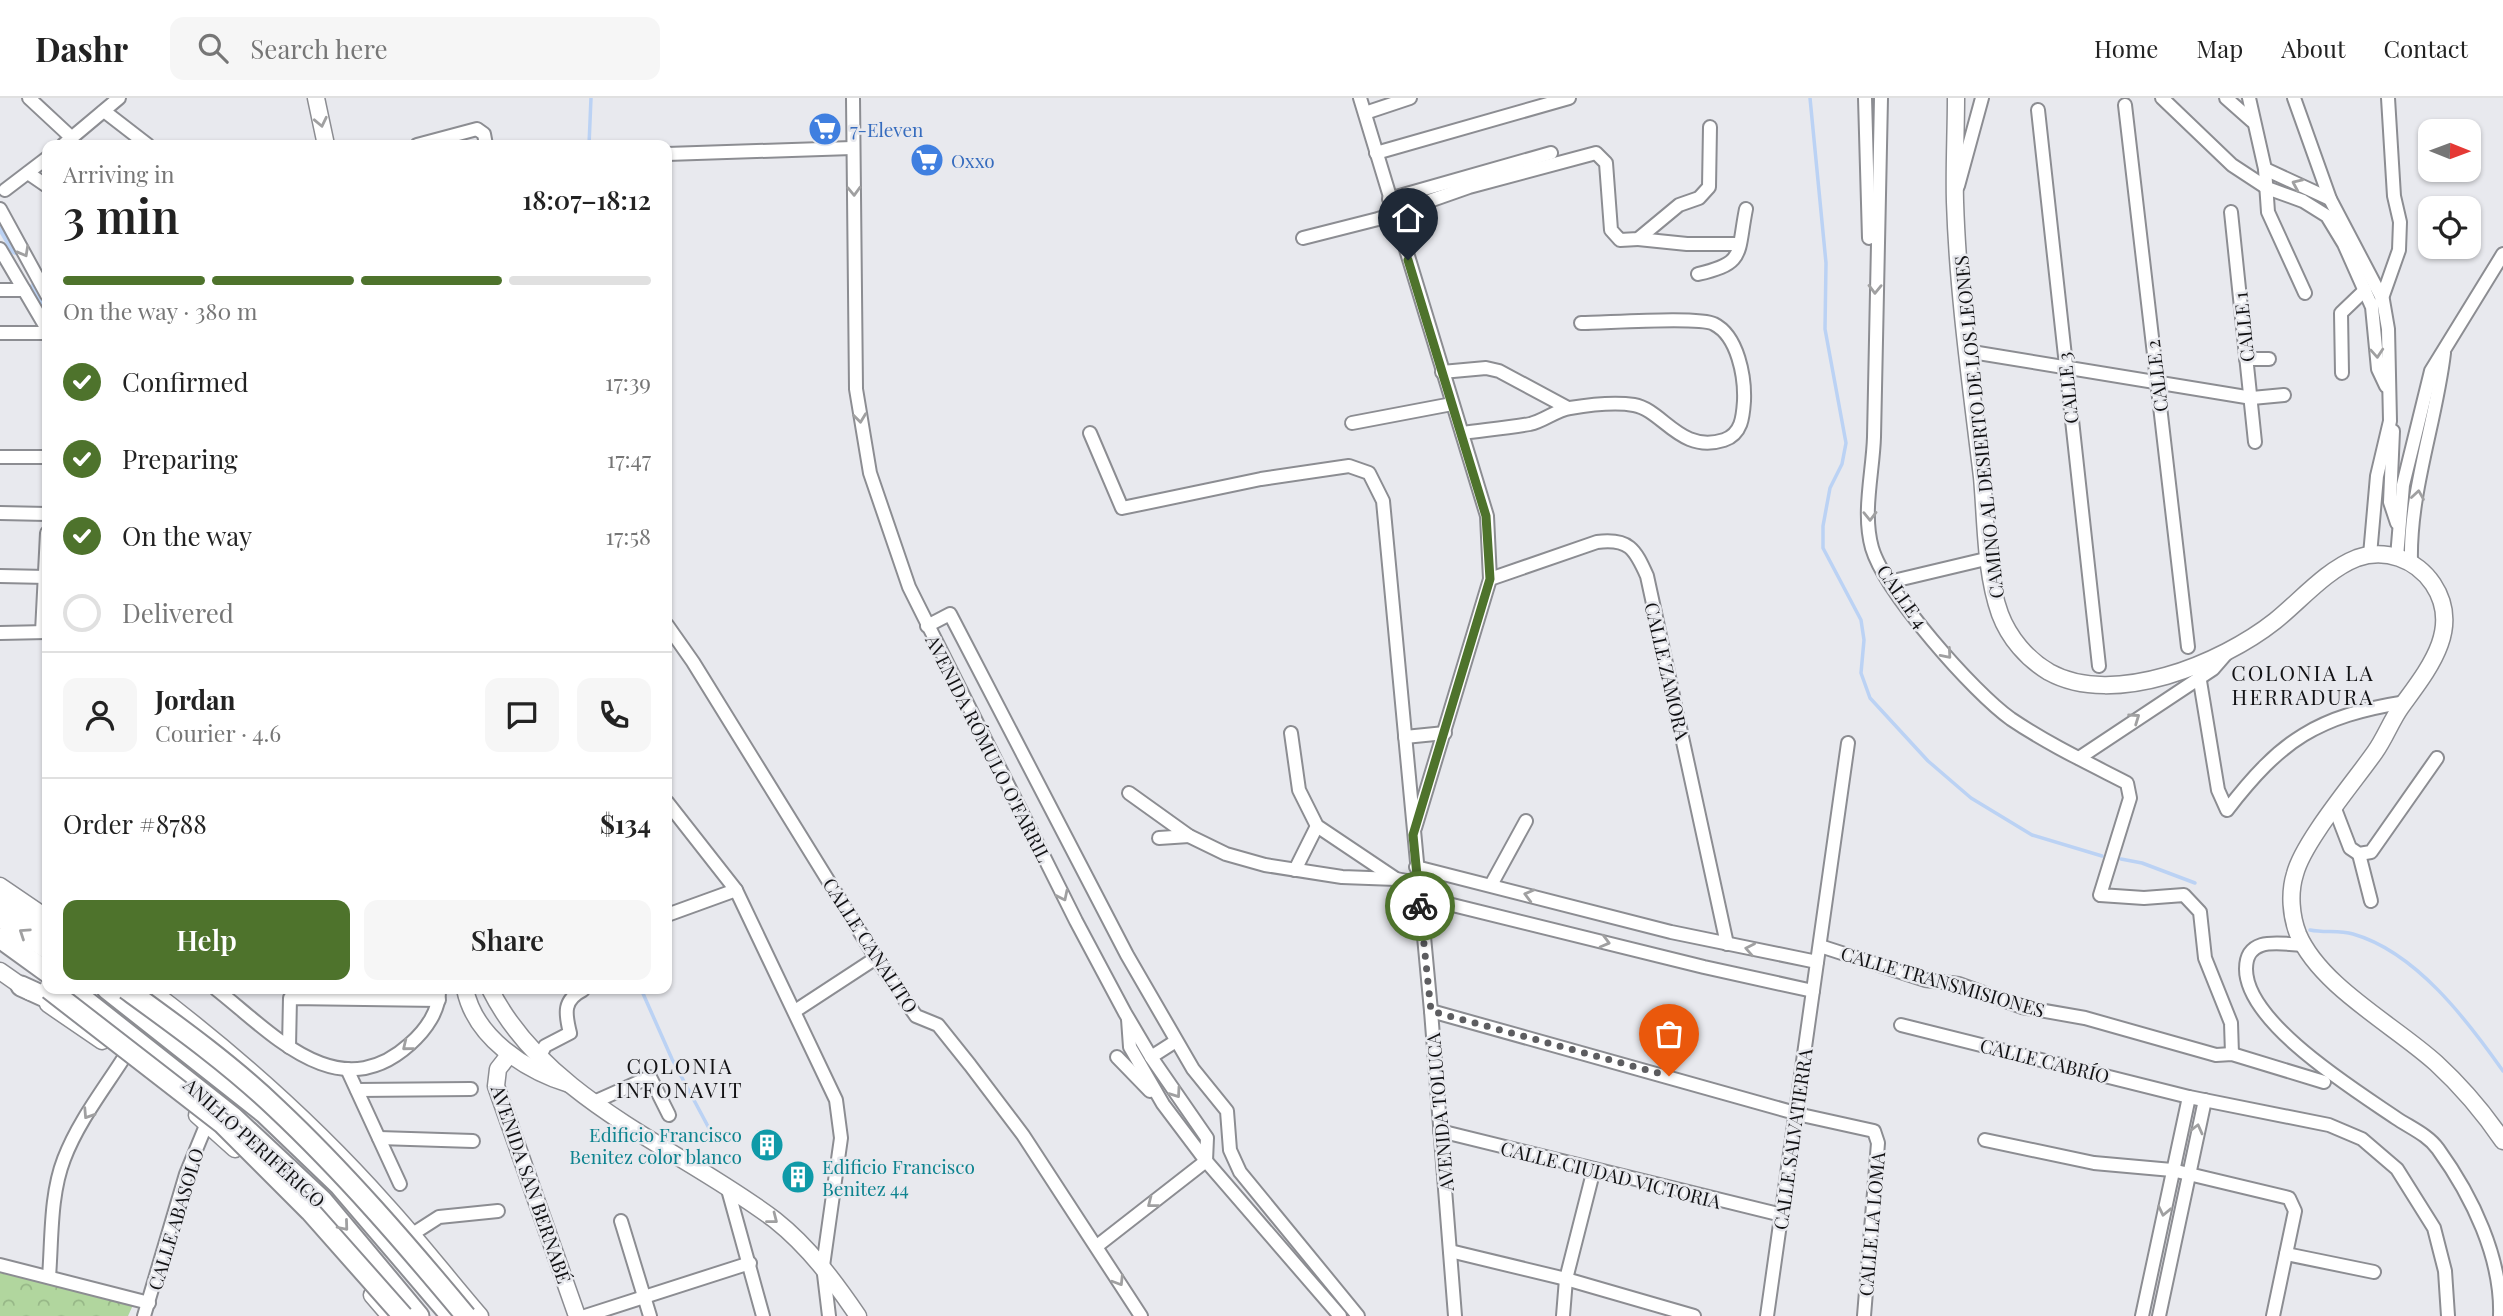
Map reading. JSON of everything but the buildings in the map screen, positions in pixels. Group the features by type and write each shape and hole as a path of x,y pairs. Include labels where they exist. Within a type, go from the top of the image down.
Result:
{"highway":[{"path":"0,898 42,927"},
{"path":"0,917 42,946"},
{"path":"0,938 42,968"},
{"path":"0,955 42,984"},
{"path":"21,986 141,1042"},
{"path":"56,994 223,1124 310,1211 403,1316"},
{"name":"ANILLO PERIFÉRICO","path":"78,994 233,1117 323,1201 419,1316"},
{"name":"ANILLO PERIFÉRICO","path":"113,994 264,1114 340,1186 451,1316"},
{"path":"134,994 193,1038 275,1106 345,1177 466,1316"},
{"path":"140,994 199,1062"}],"main road":[{"path":"316,98 326,140"},
{"name":"CAMINO AL DESIERTO DE LOS LEONES","path":"1956,98 1955,199 1966,351 1990,558 2000,614 2011,636 2028,656 2050,672 2092,684 2123,683 2190,669 2252,639 2344,565 2370,555"},
{"path":"2370,555 2404,560 2433,584 2440,598 2444,628 2438,652 2311,842 2295,873 2291,894 2293,916 2304,945 2329,977 2437,1064 2476,1104 2503,1141"},
{"path":"0,886 42,915"},
{"path":"0,971 125,1056 207,1123 262,1172 390,1316"},
{"path":"155,994 263,1082 330,1146 480,1316"},
{"path":"470,994 494,1040 509,1055 545,1076 574,1086"},
{"path":"493,994 503,1014 540,1056 594,1102 727,1186 778,1222 823,1266 858,1316"},
{"name":"AVENIDA SAN BERNABÉ","path":"509,1055 498,1069 496,1086 578,1316"}],"street":[{"path":"29,98 65,140"},
{"path":"69,140 119,98"},
{"name":"AVENIDA RÓMULO O'FARRIL","path":"853,98 856,389 862,434 895,553 927,626 1128,1019 1151,1057 1208,1138 1206,1161"},
{"name":"AVENIDA TOLUCA","path":"1360,98 1486,516 1490,579 1413,835 1431,1011 1455,1316"},
{"path":"1365,113 1410,98"},
{"path":"1376,153 1569,98"},
{"path":"1865,98 1870,250 1876,264"},
{"name":"CALLE 4","path":"1881,98 1874,440 1869,514 1872,547 1889,582 1914,615 1989,700 2009,717 2127,783 2130,797 2100,895 2144,898 2184,895 2200,912 2205,958 2231,1023 2232,1055"},
{"path":"1955,199 1982,98"},
{"path":"2162,98 2232,165 2267,188 2312,205 2328,216 2365,290 2377,303"},
{"path":"2226,98 2252,121"},
{"path":"2249,98 2252,121 2266,169 2268,212 2305,293"},
{"path":"2294,98 2330,199 2377,303"},
{"path":"2388,98 2394,196 2400,222 2399,250 2377,303 2378,369 2388,390 2390,421 2394,433 2390,502 2399,529 2404,560"},
{"name":"CALLE 2","path":"2125,105 2188,647"},
{"name":"CALLE 3","path":"2038,110 2064,367 2099,666"},
{"path":"104,111 142,140"},
{"path":"1638,239 1679,205 1699,198 1709,187 1710,127"},
{"path":"438,140 481,130 484,140"},
{"path":"672,154 852,148"},
{"path":"1389,200 1551,153"},
{"path":"1303,238 1393,213 1469,187 1596,153 1606,163 1611,230 1620,240 1739,244"},
{"path":"5,190 42,162"},
{"path":"2244,173 2266,169 2330,199"},
{"path":"28,173 42,183"},
{"path":"0,209 42,286"},
{"path":"1698,274 1726,268 1735,260 1746,209"},
{"name":"CALLE 1","path":"2231,212 2255,442"},
{"path":"0,249 42,322"},
{"path":"2399,529 2403,485 2431,371 2503,254"},
{"path":"0,290 24,290"},
{"path":"2342,373 2341,313 2365,290"},
{"path":"1462,433 1530,424 1568,408 1633,405 1647,409 1670,429 1711,443 1728,439 1743,420 1742,374 1734,346 1714,324 1694,320 1581,323"},
{"path":"0,333 42,331"},
{"path":"2404,560 2440,392 2445,347"},
{"path":"1966,351 2252,398 2284,395"},
{"path":"2246,359 2269,359"},
{"path":"1442,372 1486,368 1499,371 1568,408"},
{"path":"1352,423 1452,404"},
{"path":"2370,555 2376,476 2390,421"},
{"path":"1090,433 1122,508 1261,479 1349,466 1369,473 1383,501 1413,835"},
{"path":"0,457 42,457"},
{"path":"0,513 42,514"},
{"name":"CALLE ZAMORA","path":"1490,579 1597,541 1614,540 1637,553 1650,589 1727,944"},
{"path":"1889,582 1990,558"},
{"path":"0,576 42,577"},
{"name":"AVENIDA RÓMULO O'FARRIL","path":"927,626 950,614 1050,812 1176,1041 1212,1094 1227,1111 1230,1150 1240,1172 1358,1316"},
{"path":"0,633 42,632"},
{"name":"CALLE CANALITO","path":"672,633 741,738 876,958 916,1016 941,1027 1023,1135 1141,1316"},
{"path":"2079,758 2213,669 2225,654"},
{"path":"2199,676 2218,790 2227,810 2266,764 2302,734 2353,712 2406,702"},
{"path":"1291,733 1299,790 1317,826 1396,879"},
{"path":"1405,737 1445,733"},
{"path":"1820,946 1848,743"},
{"path":"2359,854 2371,852 2437,758"},
{"path":"1129,793 1189,835 1226,853 1295,870 1366,881 1396,879 1418,883"},
{"path":"672,808 736,890 836,1100 841,1138 823,1266 829,1316"},
{"path":"2335,809 2350,848 2359,854 2371,901"},
{"path":"1491,886 1526,821"},
{"path":"1295,870 1317,826"},
{"path":"1159,838 1189,835"},
{"name":"CALLE TRANSMISIONES","path":"1416,867 1727,944 1817,962 1820,946 1925,979 1959,984 2022,1007 2085,1018 2216,1055 2232,1055 2324,1082"},
{"path":"672,913 736,890"},
{"path":"1420,897 1704,967 1813,990"},
{"path":"2304,945 2261,944 2252,948 2246,966 2250,987 2280,1030 2311,1058 2422,1133 2438,1149 2480,1221 2492,1266 2500,1316"},
{"path":"795,1011 876,958"},
{"name":"CALLE SALVATIERRA","path":"1767,1316 1817,962"},
{"path":"222,994 289,1047 317,1064 347,1069 372,1065 407,1047 429,1021 439,995 290,998 289,1047"},
{"path":"540,1056 545,1046 570,1033 566,1005 570,996 574,994"},
{"path":"1431,1011 1795,1112"},
{"path":"1128,1019 1130,1047 1163,1104"},
{"name":"CALLE CABRÍO","path":"1901,1025 2189,1097 2329,1125 2362,1139 2383,1155 2416,1194 2434,1228 2445,1271 2448,1316"},
{"path":"1151,1057 1176,1041"},
{"path":"49,1277 55,1200 63,1161 76,1133 125,1056"},
{"path":"1118,1057 1163,1104 1206,1161 1340,1316"},
{"path":"347,1069 400,1184"},
{"path":"594,1102 650,1077 669,1115"},
{"path":"357,1090 471,1089"},
{"path":"2142,1316 2189,1097"},
{"path":"2159,1316 2186,1174 2204,1100"},
{"name":"CALLE LA LOMA","path":"1795,1112 1874,1131 1877,1135 1864,1316"},
{"name":"CALLE ABASOLO","path":"146,1310 187,1174 207,1123"},
{"name":"CALLE CIUDAD VICTORIA","path":"1440,1131 1782,1215"},
{"path":"379,1138 473,1141"},
{"path":"1984,1140 2094,1163 2172,1170 2283,1195 2294,1203 2295,1211 2273,1316"},
{"path":"1097,1246 1206,1161"},
{"path":"1563,1316 1566,1279 1594,1169"},
{"path":"727,1186 763,1316"},
{"path":"411,1236 439,1217 498,1211"},
{"path":"621,1221 650,1316"},
{"path":"1450,1251 1566,1279 1657,1311 1694,1316"},
{"path":"2286,1254 2374,1272"},
{"path":"585,1316 750,1263"},
{"path":"0,1265 49,1277 146,1310"}],"green space":[{"path":"0,1269 138,1294 128,1316 0,1316"}],"waterway":[{"path":"589,140 591,98"},
{"path":"1810,98 1826,263 1825,329 1846,443 1842,464 1830,488 1823,526 1823,548 1861,620 1864,640 1861,673 1870,698 1928,761 1971,798 2032,835 2102,856"},
{"path":"0,222 16,249"},
{"path":"37,286 42,296"},
{"path":"2121,859 2142,863 2195,883"},
{"path":"2310,930 2353,934 2398,956 2438,990 2503,1071"},
{"path":"643,994 672,1059 711,1132"}],"way so far":[{"path":"1420,906 1431,1011 1669,1076"}],"place":[{"name":"7-Eleven","path":"825,129"},
{"name":"Oxxo","path":"927,160"},
{"name":"Edificio Francisco Benitez color blanco","path":"767,1145"},
{"name":"Edificio Francisco Benitez 44","path":"798,1177"}],"district":[{"name":"COLONIA LA HERRADURA","path":"2303,684"},
{"name":"COLONIA INFONAVIT","path":"680,1077"}],"route":[{"path":"1408,260 1476,476 1486,516 1490,579 1413,835 1420,906"}]}
